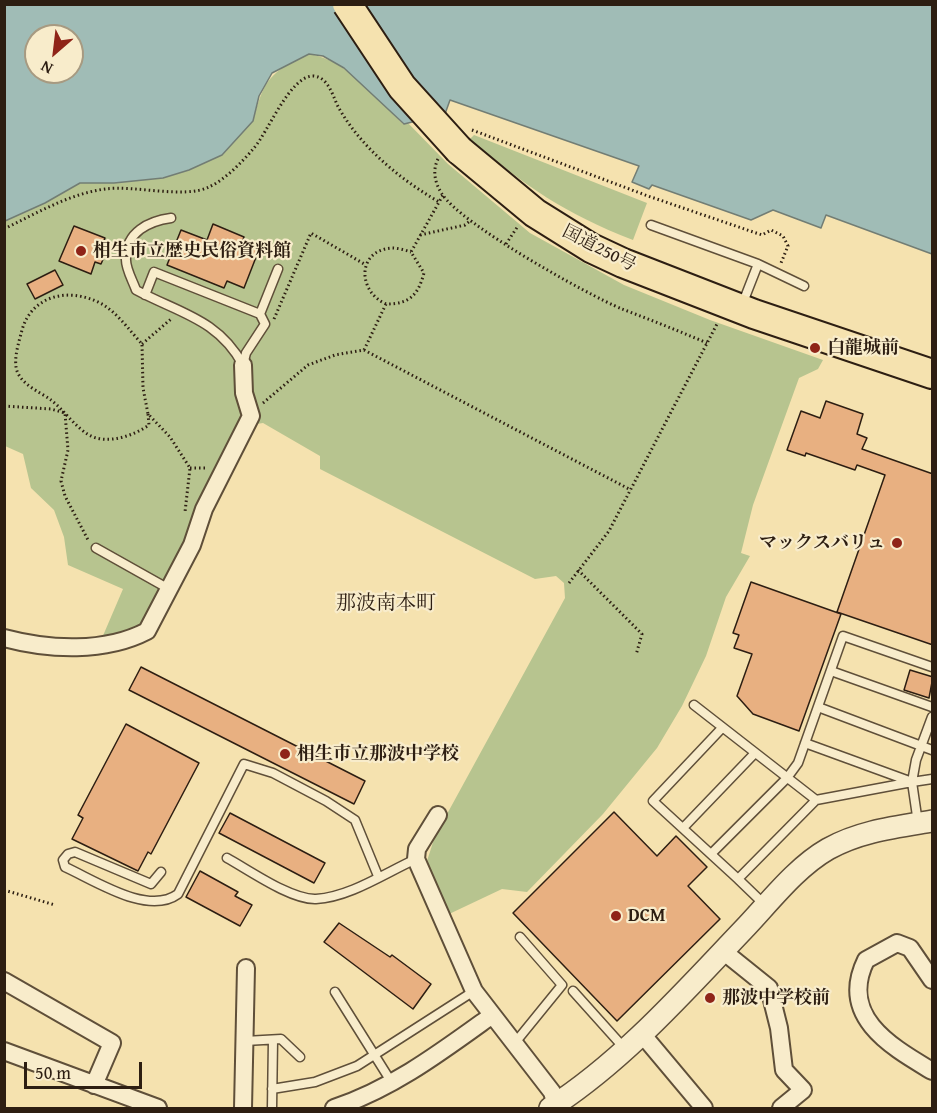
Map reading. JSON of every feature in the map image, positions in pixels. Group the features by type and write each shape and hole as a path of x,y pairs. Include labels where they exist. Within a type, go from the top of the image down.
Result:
{"highway":[{"name":"国道250号","path":"347,4 402,87 459,150 535,213 591,248 730,312 933,374"}],"street":[{"path":"4,638 45,646 68,647 133,638 147,631 192,545 204,509 251,416 243,365"},
{"path":"438,815 417,849 416,859 474,991 491,1016 552,1092 554,1107"},
{"path":"554,1107 642,1034 807,864 826,850 848,839 872,831 926,822"},
{"path":"933,980 926,956 902,943 897,943 867,960 859,989 861,1003 876,1034 896,1050 933,1071"},
{"path":"723,951 769,988 779,1028 784,1070 803,1090 782,1108"},
{"path":"243,1108 246,968"},
{"path":"4,981 112,1043 94,1085"},
{"path":"333,1108 360,1100 392,1083 491,1016"},
{"path":"642,1034 704,1108"},
{"path":"4,1051 158,1108"},
{"path":"933,1054 930,1059 933,1060"}],"lane":[{"path":"171,218 153,220 139,228 126,258 136,290 214,329 232,345 243,365"},
{"path":"651,225 776,271 780,277 804,286"},
{"path":"730,312 758,264"},
{"path":"260,314 278,269"},
{"path":"145,295 154,272 260,314 266,324 246,353 243,365"},
{"path":"96,548 169,589"},
{"path":"711,854 787,778 798,763 843,636 933,667"},
{"path":"831,671 933,707"},
{"path":"694,705 816,800"},
{"path":"818,707 933,750"},
{"path":"926,822 912,782 933,717"},
{"path":"722,728 653,801 766,906"},
{"path":"805,743 912,782"},
{"path":"682,828 755,753"},
{"path":"162,872 151,884 75,852 68,854 63,860 65,867 140,901 159,903 170,900 178,894 244,764 273,773 326,801 355,820 378,876"},
{"path":"738,879 816,800 933,779"},
{"path":"227,858 294,894 315,899 345,892 416,859"},
{"path":"514,1044 562,985 520,937"},
{"path":"272,1089 315,1082 339,1075 375,1055 474,991"},
{"path":"573,991 626,1049"},
{"path":"336,992 392,1083"},
{"path":"245,1041 281,1039 300,1057"},
{"path":"272,1108 273,1040"}],"path":[{"path":"4,229 78,194 108,188 188,192 208,188 222,179 255,147 288,95 301,81 312,76 320,78 333,90 339,109 367,147 410,185 439,202"},
{"path":"411,252 443,195"},
{"path":"420,235 465,225 471,220"},
{"path":"506,244 524,221"},
{"path":"266,324 276,317 311,233 366,265"},
{"path":"776,271 788,246 783,236"},
{"path":"393,248 411,252 424,273 420,289 413,298 400,304 386,304 374,299 364,283 366,265 378,252 393,248"},
{"path":"72,294 101,303 142,344 143,388 149,425 138,432 110,440 89,435 26,383 17,371 17,349 27,315 49,298 72,294"},
{"path":"364,350 386,304"},
{"path":"142,344 168,324 177,310"},
{"path":"569,583 609,531 730,312"},
{"path":"248,404 264,403 308,365 334,354 364,350 631,490"},
{"path":"4,406 51,409 65,413"},
{"path":"65,413 68,450 61,482 65,496 90,544 96,548"},
{"path":"148,414 170,437 190,468 184,530 192,545"},
{"path":"578,570 642,633 636,655"},
{"path":"4,890 55,905"}],"green space":[{"path":"309,54 323,58 349,72 403,124 407,122 448,164 530,233 624,285 710,320 823,360 818,369 799,378 753,505 741,553 750,556 726,597 706,656 682,706 657,748 603,814 527,892 502,889 447,915 427,861 435,836 565,598 564,583 556,576 535,579 320,469 320,456 263,423 238,427 144,625 126,634 102,638 123,589 68,565 64,537 54,510 31,488 23,454 5,446 5,221 45,203 80,182 114,183 163,178 253,121 261,95 270,78 285,66"},
{"path":"474,135 647,203 633,240 586,220 528,185 470,139"}],"water":[{"path":"5,5 932,5 932,254 826,215 821,228 773,210 751,220 652,185 649,189 632,182 639,166 450,100 445,114 404,124 344,68 323,56 309,54 272,73 259,96 253,121 222,155 189,170 163,178 114,183 80,183 45,203 5,221"}],"building":[{"path":"213,224 244,237 243,240 260,247 244,288 227,281 224,288 167,265 181,230 207,240"},
{"path":"74,226 105,238 102,246 108,248 101,264 95,262 91,274 59,261"},
{"path":"55,270 63,285 35,299 27,284"},
{"name":"マックスバリュ","path":"826,401 863,414 857,434 867,438 862,449 933,474 933,645 837,612 885,475 857,465 855,470 806,453 805,456 787,450 801,411 820,418"},
{"path":"751,582 841,614 799,731 753,714 737,696 752,654 734,648 739,635 733,633"},
{"path":"141,667 365,781 354,804 129,690"},
{"path":"910,670 933,677 929,698 904,690"},
{"path":"126,724 199,763 151,854 148,852 138,871 72,839 83,818 78,815"},
{"name":"DCM","path":"614,812 657,856 676,836 707,867 688,886 720,919 617,1021 513,913"},
{"path":"230,813 325,863 314,883 219,833"},
{"path":"200,871 238,892 235,896 252,905 240,926 186,897"},
{"path":"339,923 390,957 392,955 431,984 413,1009 324,942"}],"place":[{"name":"相生市立歴史民俗資料館","path":"81,251"},
{"name":"白龍城前","path":"815,348"},
{"name":"マックスバリュ","path":"897,543"},
{"name":"相生市立那波中学校","path":"285,754"},
{"name":"DCM","path":"616,916"},
{"name":"那波中学校前","path":"710,998"}],"district":[{"name":"那波南本町","path":"386,604"}]}
